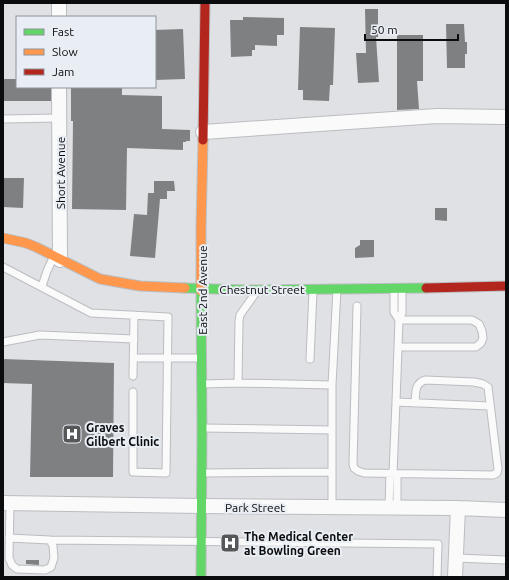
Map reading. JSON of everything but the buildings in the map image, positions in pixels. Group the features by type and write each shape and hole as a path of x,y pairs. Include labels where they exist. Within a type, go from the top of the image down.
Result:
{"street":[{"path":"59,3 59,16"},
{"name":"East 2nd Avenue","path":"201,577 201,228 205,3"},
{"name":"Short Avenue","path":"57,258 59,88"},
{"path":"203,132 436,116 506,117"},
{"name":"Chestnut Street","path":"3,238 26,243 110,282 140,286 258,290 398,289 506,286"},
{"name":"Park Street","path":"7,503 458,508 506,510"},
{"path":"455,577 458,508"}],"lane":[{"path":"3,119 59,118"},
{"path":"42,286 47,271 57,258"},
{"path":"3,267 42,286 91,313 168,317 166,472 133,472 133,392"},
{"path":"310,359 313,289"},
{"path":"332,507 332,385 337,289"},
{"path":"393,508 399,320 402,313 398,289"},
{"path":"238,383 240,315 258,290"},
{"path":"357,306 354,468 364,473 493,475 497,473 498,469 488,387 474,382 425,380 420,382 417,386 415,403"},
{"path":"133,376 134,315"},
{"path":"398,347 476,347 481,343 483,338 479,324 472,320 399,320"},
{"path":"3,342 40,336 134,339"},
{"path":"134,358 202,358"},
{"path":"202,384 238,383 332,385"},
{"path":"396,402 490,406"},
{"path":"202,428 332,430"},
{"path":"202,473 332,472"},
{"path":"7,503 9,558 12,565 17,569 45,570 51,567 54,558 53,546 50,540"},
{"path":"9,538 50,540 438,544 437,577"},
{"path":"456,558 506,560"}],"traffic: fast":[{"path":"185,288 246,290 426,288"},
{"path":"201,291 201,577"}],"traffic: slow":[{"path":"201,291 203,140"},
{"path":"3,238 26,243 36,247 100,279 140,286 185,288"}],"traffic: jam":[{"path":"203,140 205,3"},
{"path":"426,288 506,286"}],"place":[{"name":"Graves Gilbert Clinic","path":"72,434"},
{"name":"The Medical Center at Bowling Green","path":"230,543"}]}
